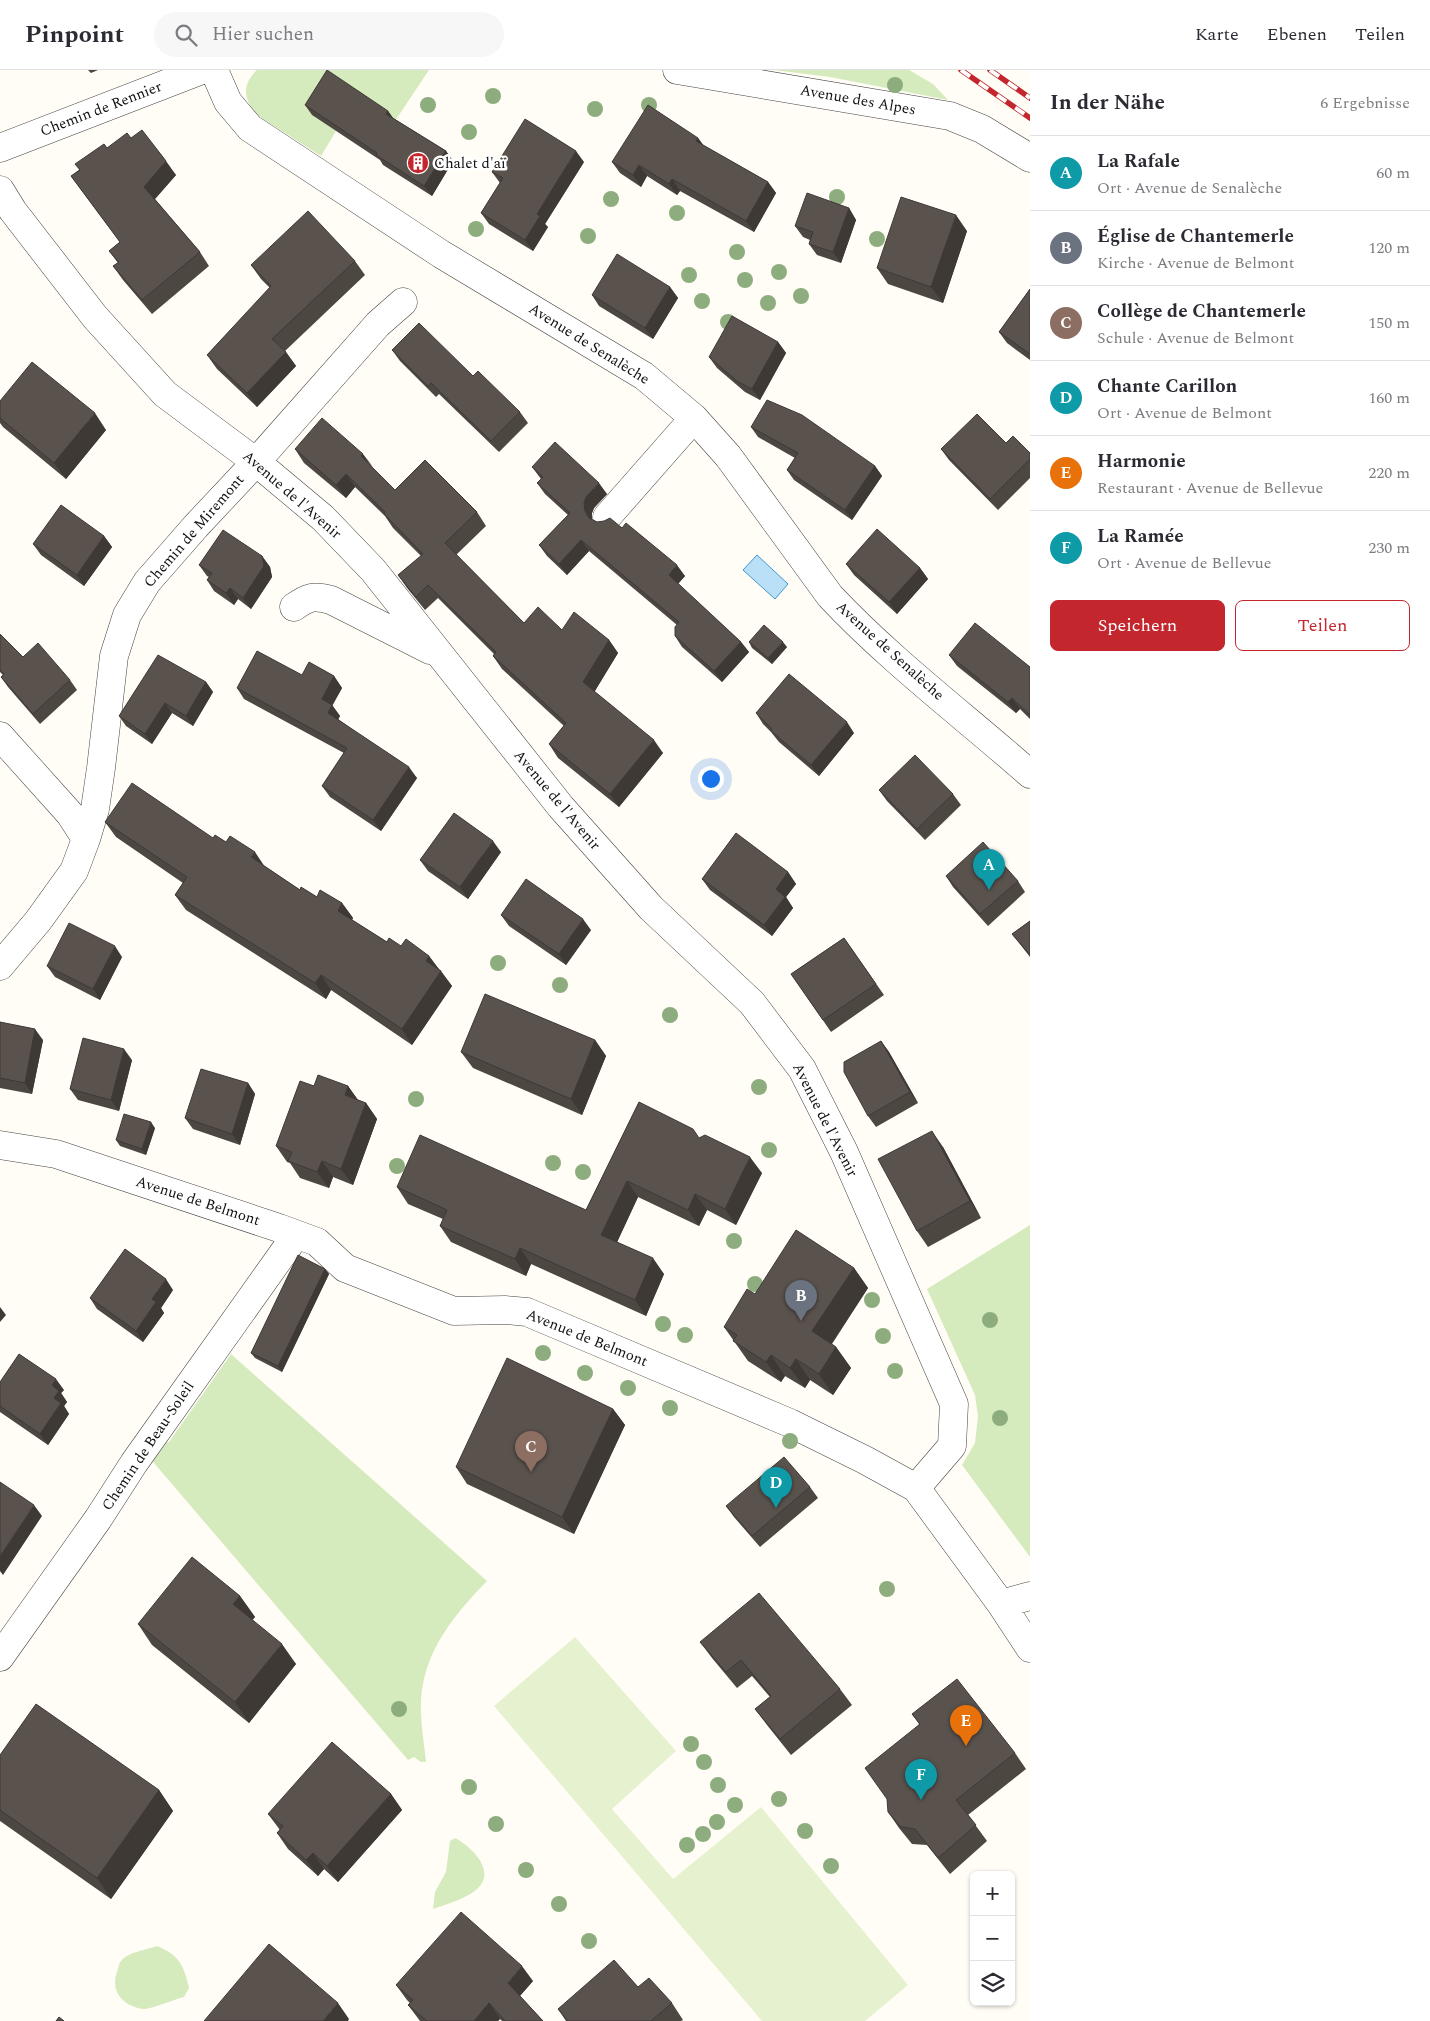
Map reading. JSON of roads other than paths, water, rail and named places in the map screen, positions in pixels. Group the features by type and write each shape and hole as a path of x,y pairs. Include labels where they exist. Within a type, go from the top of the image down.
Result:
{"street":[{"name":"Chemin de Rennier","path":"0,148 202,70"},
{"name":"Avenue de Senalèche","path":"214,70 228,102 250,128 440,254 644,376 694,418 728,456 835,601 895,658 1030,774"},
{"name":"Avenue des Alpes","path":"677,70 950,116 982,129 1030,158"},
{"name":"Avenue de l'Avenir","path":"0,190 13,210 95,317 165,394 256,462 323,518 373,570 561,807 651,908 752,1003 802,1069 844,1152 954,1404 952,1446 916,1488"},
{"name":"Chemin de Miremont","path":"0,966 38,921 74,871 95,809 114,656 127,615 147,582 378,324 403,302"},
{"path":"607,517 694,418"},
{"path":"294,606 306,599 318,596 331,600 438,654"},
{"path":"0,736 70,814 86,839"},
{"name":"Avenue de Belmont","path":"0,1145 56,1154 279,1228 317,1242 345,1268 454,1311 505,1310 528,1312 790,1423 865,1460 916,1488 1001,1604 1030,1648"},
{"name":"Chemin de Beau-Soleil","path":"0,1657 98,1519 134,1463 296,1235"},
{"path":"1001,1604 1030,1596"}],"water":[{"path":"757,555 788,584 775,599 743,570"}],"railway":[{"path":"961,70 1030,118"},
{"path":"990,70 1030,98"}],"place":[{"name":"Chalet d'aï","path":"418,163"},
{"name":"La Rafale","path":"989,890"},
{"name":"Église de Chantemerle","path":"801,1321"},
{"name":"Collège de Chantemerle","path":"531,1472"},
{"name":"Chante Carillon","path":"776,1508"},
{"name":"Harmonie","path":"966,1746"},
{"name":"La Ramée","path":"921,1800"}]}
